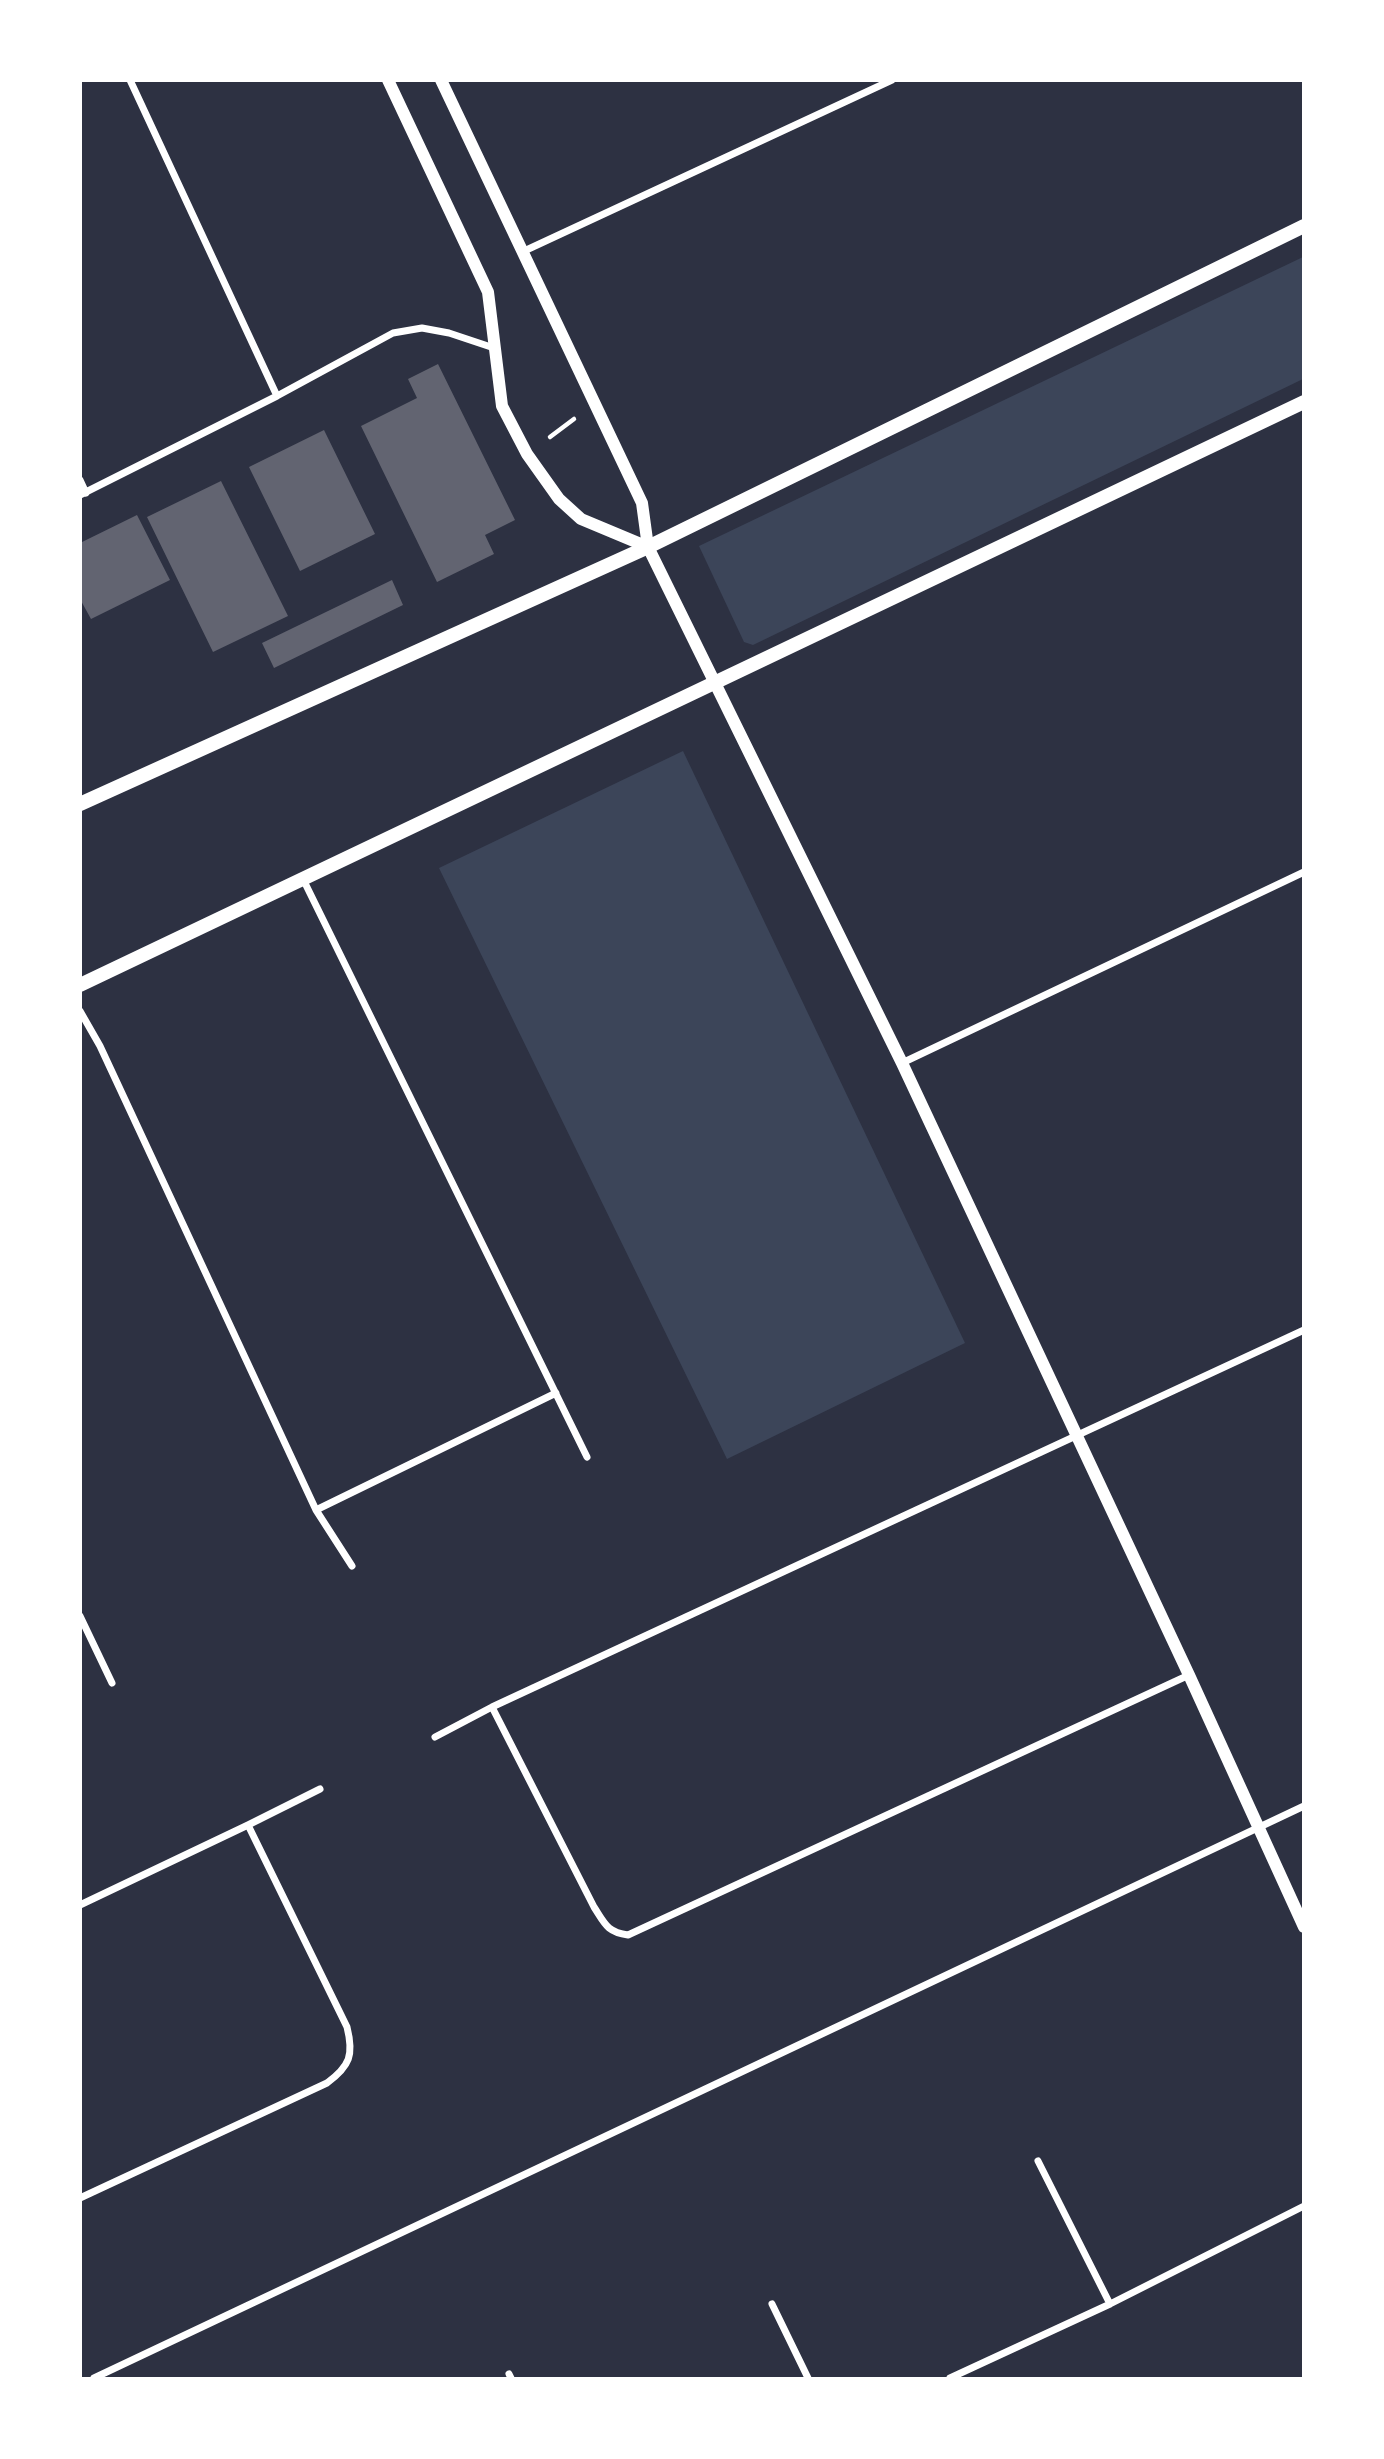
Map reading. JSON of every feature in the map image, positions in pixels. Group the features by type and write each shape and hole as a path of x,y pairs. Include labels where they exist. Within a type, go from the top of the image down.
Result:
{"main road":[{"path":"80,804 648,547 1304,226"},
{"path":"80,985 1304,402"}],"street":[{"path":"130,80 276,396"},
{"path":"388,80 488,292 502,406 527,454 559,499 581,519 648,547"},
{"path":"441,80 642,503 648,547 902,1063 1304,1927"},
{"path":"522,252 892,80"},
{"path":"80,480 83,494 276,396 393,332 422,328 449,333 495,348"},
{"path":"902,1063 1304,872"},
{"path":"303,879 587,1457"},
{"path":"80,1011 100,1046 316,1510 352,1566"},
{"path":"435,1737 492,1707 1304,1330"},
{"path":"316,1510 556,1393"},
{"path":"80,1616 112,1683"},
{"path":"492,1707 599,1914 614,1933 628,1935 1189,1675"},
{"path":"80,1905 320,1788"},
{"path":"94,2378 1304,1806"},
{"path":"80,2199 327,2083 341,2073 350,2059 351,2043 347,2027 248,1825"},
{"path":"1038,2161 1111,2304"},
{"path":"950,2378 1111,2304 1304,2206"},
{"path":"772,2304 808,2378"}],"path":[{"path":"527,454 596,402"}],"shaded area":[{"path":"1303,257 1303,379 753,645 744,642 699,546"},
{"path":"683,751 965,1343 727,1459 439,868"}],"building":[{"path":"438,364 515,520 485,535 494,554 437,582 361,426 417,398 408,379"},
{"path":"324,430 375,534 300,571 249,467"},
{"path":"221,481 288,616 213,652 147,517"},
{"path":"137,515 170,580 91,619 80,599 80,543"},
{"path":"392,580 403,605 274,668 262,643"}]}
